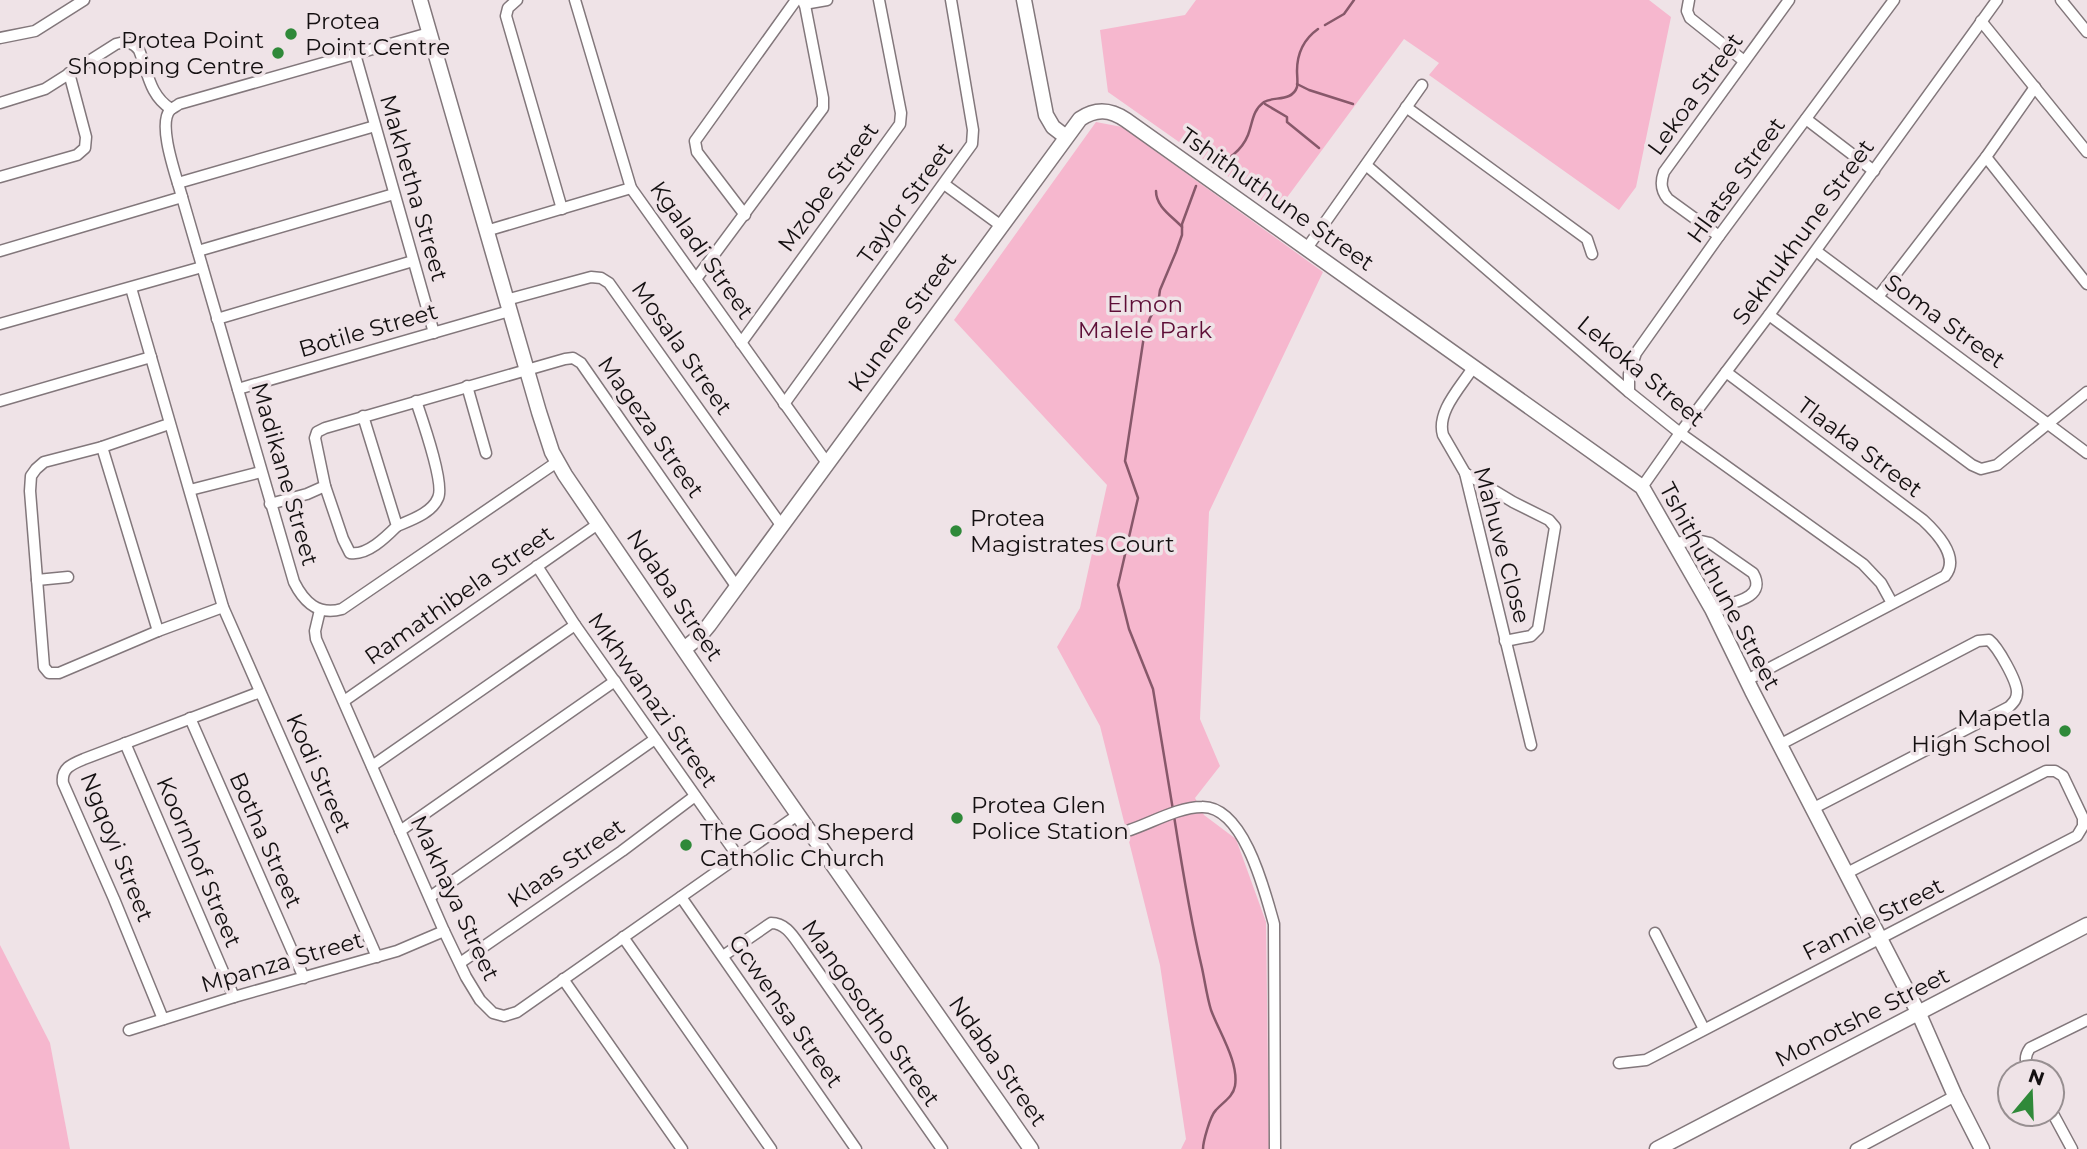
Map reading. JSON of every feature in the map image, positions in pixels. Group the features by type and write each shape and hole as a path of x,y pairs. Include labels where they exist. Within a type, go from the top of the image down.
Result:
{"street":[{"path":"0,38 30,33 84,0"},
{"name":"Ndaba Street","path":"420,0 526,370 548,444 557,463 1031,1149"},
{"path":"517,0 508,8 506,16 562,209"},
{"name":"Kgaladi Street","path":"575,0 631,188 827,463"},
{"path":"801,1 827,0"},
{"name":"Mzobe Street","path":"741,343 900,124 901,113 879,0"},
{"name":"Taylor Street","path":"784,404 971,147 973,139 951,0"},
{"path":"1024,0 1044,108 1049,122 1066,137"},
{"path":"1689,0 1687,5 1690,18 1744,61"},
{"name":"Lekoa Street","path":"1719,236 1668,199 1663,193 1664,172 1789,0"},
{"name":"Hlatse Street","path":"1629,392 1629,374 1636,353 1894,0"},
{"name":"Sekhukhune Street","path":"1642,486 1769,316 1997,0"},
{"path":"2061,0 2087,32"},
{"path":"696,279 823,108 801,1"},
{"path":"745,215 697,152 695,141 801,1"},
{"path":"1981,21 2087,152"},
{"path":"0,103 44,89 116,44 125,42 131,43 140,52 155,94 160,102 171,108 429,33"},
{"name":"Makhetha Street","path":"355,54 435,332"},
{"path":"0,177 77,155 85,148 86,137 69,74"},
{"path":"1307,248 1422,86"},
{"path":"1878,297 1986,158 2035,87"},
{"path":"1406,107 1587,240 1592,254"},
{"name":"Madikane Street","path":"171,108 165,126 168,146 293,582 304,600 320,610"},
{"name":"Tshithuthune Street","path":"1066,137 1082,117 1100,111 1111,111 1126,120 1642,486 1712,609 1919,1014 1955,1097 1982,1149"},
{"path":"1806,119 1874,171"},
{"path":"178,183 375,126"},
{"name":"Kunene Street","path":"684,649 699,637 1066,137"},
{"path":"1986,158 2087,284"},
{"name":"Lekoka Street","path":"1366,164 1629,392 1680,433 1863,564 1881,583 1892,603"},
{"path":"944,184 1000,225"},
{"path":"486,231 631,188"},
{"path":"198,251 394,194"},
{"path":"0,251 182,197"},
{"name":"Soma Street","path":"1816,251 2087,453"},
{"path":"217,319 413,261"},
{"path":"0,324 202,267"},
{"name":"Mosala Street","path":"508,306 591,277 609,282 781,525"},
{"name":"Kodi Street","path":"131,288 223,607 377,957"},
{"name":"Botile Street","path":"238,389 435,332 508,306"},
{"path":"1769,316 1981,469 1997,465 2087,392"},
{"path":"0,401 150,357"},
{"name":"Mageza Street","path":"416,401 438,476 440,492 435,504 421,514 397,526 372,546 353,554 347,548 326,486 316,435 325,428 363,416 467,386 568,358 581,363 736,586"},
{"name":"Mahuve Close","path":"1474,366 1444,413 1441,425 1443,435 1465,473 1531,745"},
{"name":"Tlaaka Street","path":"1726,372 1923,520 1939,537 1951,559 1945,576 1892,603"},
{"path":"467,386 486,453"},
{"path":"363,416 397,526"},
{"path":"169,424 44,463 31,476 43,664 50,673 59,673 223,607"},
{"path":"102,447 158,631"},
{"path":"320,610 342,610 557,463"},
{"path":"190,491 261,472"},
{"path":"1465,473 1549,520 1555,527 1538,629 1531,636 1505,641"},
{"path":"270,504 326,486"},
{"name":"Ramathibela Street","path":"344,701 598,524"},
{"path":"1675,543 1697,540 1710,543 1753,573 1757,580 1757,589 1752,595 1712,609"},
{"name":"Mkhwanazi Street","path":"537,566 575,625 737,855"},
{"path":"37,580 68,578"},
{"path":"1747,680 1892,603"},
{"name":"Makhaya Street","path":"320,610 315,635 444,931 480,1000 490,1012 500,1016 517,1012 799,814"},
{"path":"372,766 575,625"},
{"path":"1780,745 1978,641 1989,640 1998,650 2017,688 2017,696 2009,707 1812,809"},
{"path":"400,831 615,681"},
{"name":"Ngqoyi Street","path":"163,1019 63,780 64,772 70,765 260,692"},
{"name":"Botha Street","path":"190,718 304,978"},
{"path":"430,897 655,739"},
{"name":"Koornhof Street","path":"125,743 233,997"},
{"name":"Fannie Street","path":"1619,1063 1646,1060 2077,836 2083,826 2083,818 2063,776 2055,771 2046,771 1847,873"},
{"name":"Klaas Street","path":"460,963 612,858 695,796"},
{"path":"1130,830 1187,809 1206,807 1220,810 1236,828 1250,851 1274,924 1275,1149"},
{"name":"Gcwensa Street","path":"681,897 856,1149"},
{"name":"Mangosotho Street","path":"723,956 766,925 774,923 785,927 942,1149"},
{"name":"Monotshe Street","path":"1657,1149 2087,925"},
{"name":"Mpanza Street","path":"129,1030 233,997 377,957 422,942 444,931"},
{"path":"1655,933 1704,1029"},
{"path":"623,937 771,1149"},
{"path":"563,979 682,1149"},
{"path":"2026,1058 2030,1048 2087,1021"},
{"path":"1856,1149 1955,1097"},
{"path":"2061,1128 2072,1149"},
{"path":"1880,1136 1886,1149"}],"green space":[{"path":"1196,0 1649,0 1671,17 1636,187 1619,210 1429,75 1439,63 1404,39 1277,211 1108,92 1100,30 1185,15"},
{"name":"Elmon Malele Park","path":"1096,122 1122,127 1323,272 1209,512 1200,719 1220,766 1195,798 1204,815 1236,839 1266,922 1269,1149 1181,1149 1186,1139 1160,965 1100,726 1057,647 1080,608 1107,485 954,320"},
{"path":"0,945 50,1043 70,1149 0,1149"}],"waterway":[{"path":"1325,25 1344,14 1354,0"},
{"path":"1212,166 1229,158 1242,145 1260,105 1295,92 1300,52 1305,42 1318,29"},
{"path":"1297,84 1353,104"},
{"path":"1265,104 1287,117 1287,122 1319,148"},
{"path":"1173,810 1153,689 1129,629 1118,585 1138,498 1125,461 1144,336 1182,235 1182,224 1196,186"},
{"path":"1156,191 1162,207 1182,227"},
{"path":"1174,816 1208,1000 1231,1057 1235,1077 1232,1093 1211,1118 1203,1149"}],"place":[{"name":"Protea Point Centre","path":"291,34"},
{"name":"Protea Point Shopping Centre","path":"278,53"},
{"name":"Protea Magistrates Court","path":"956,531"},
{"name":"Mapetla High School","path":"2065,731"},
{"name":"Protea Glen Police Station","path":"957,818"},
{"name":"The Good Sheperd Catholic Church","path":"686,845"}]}
